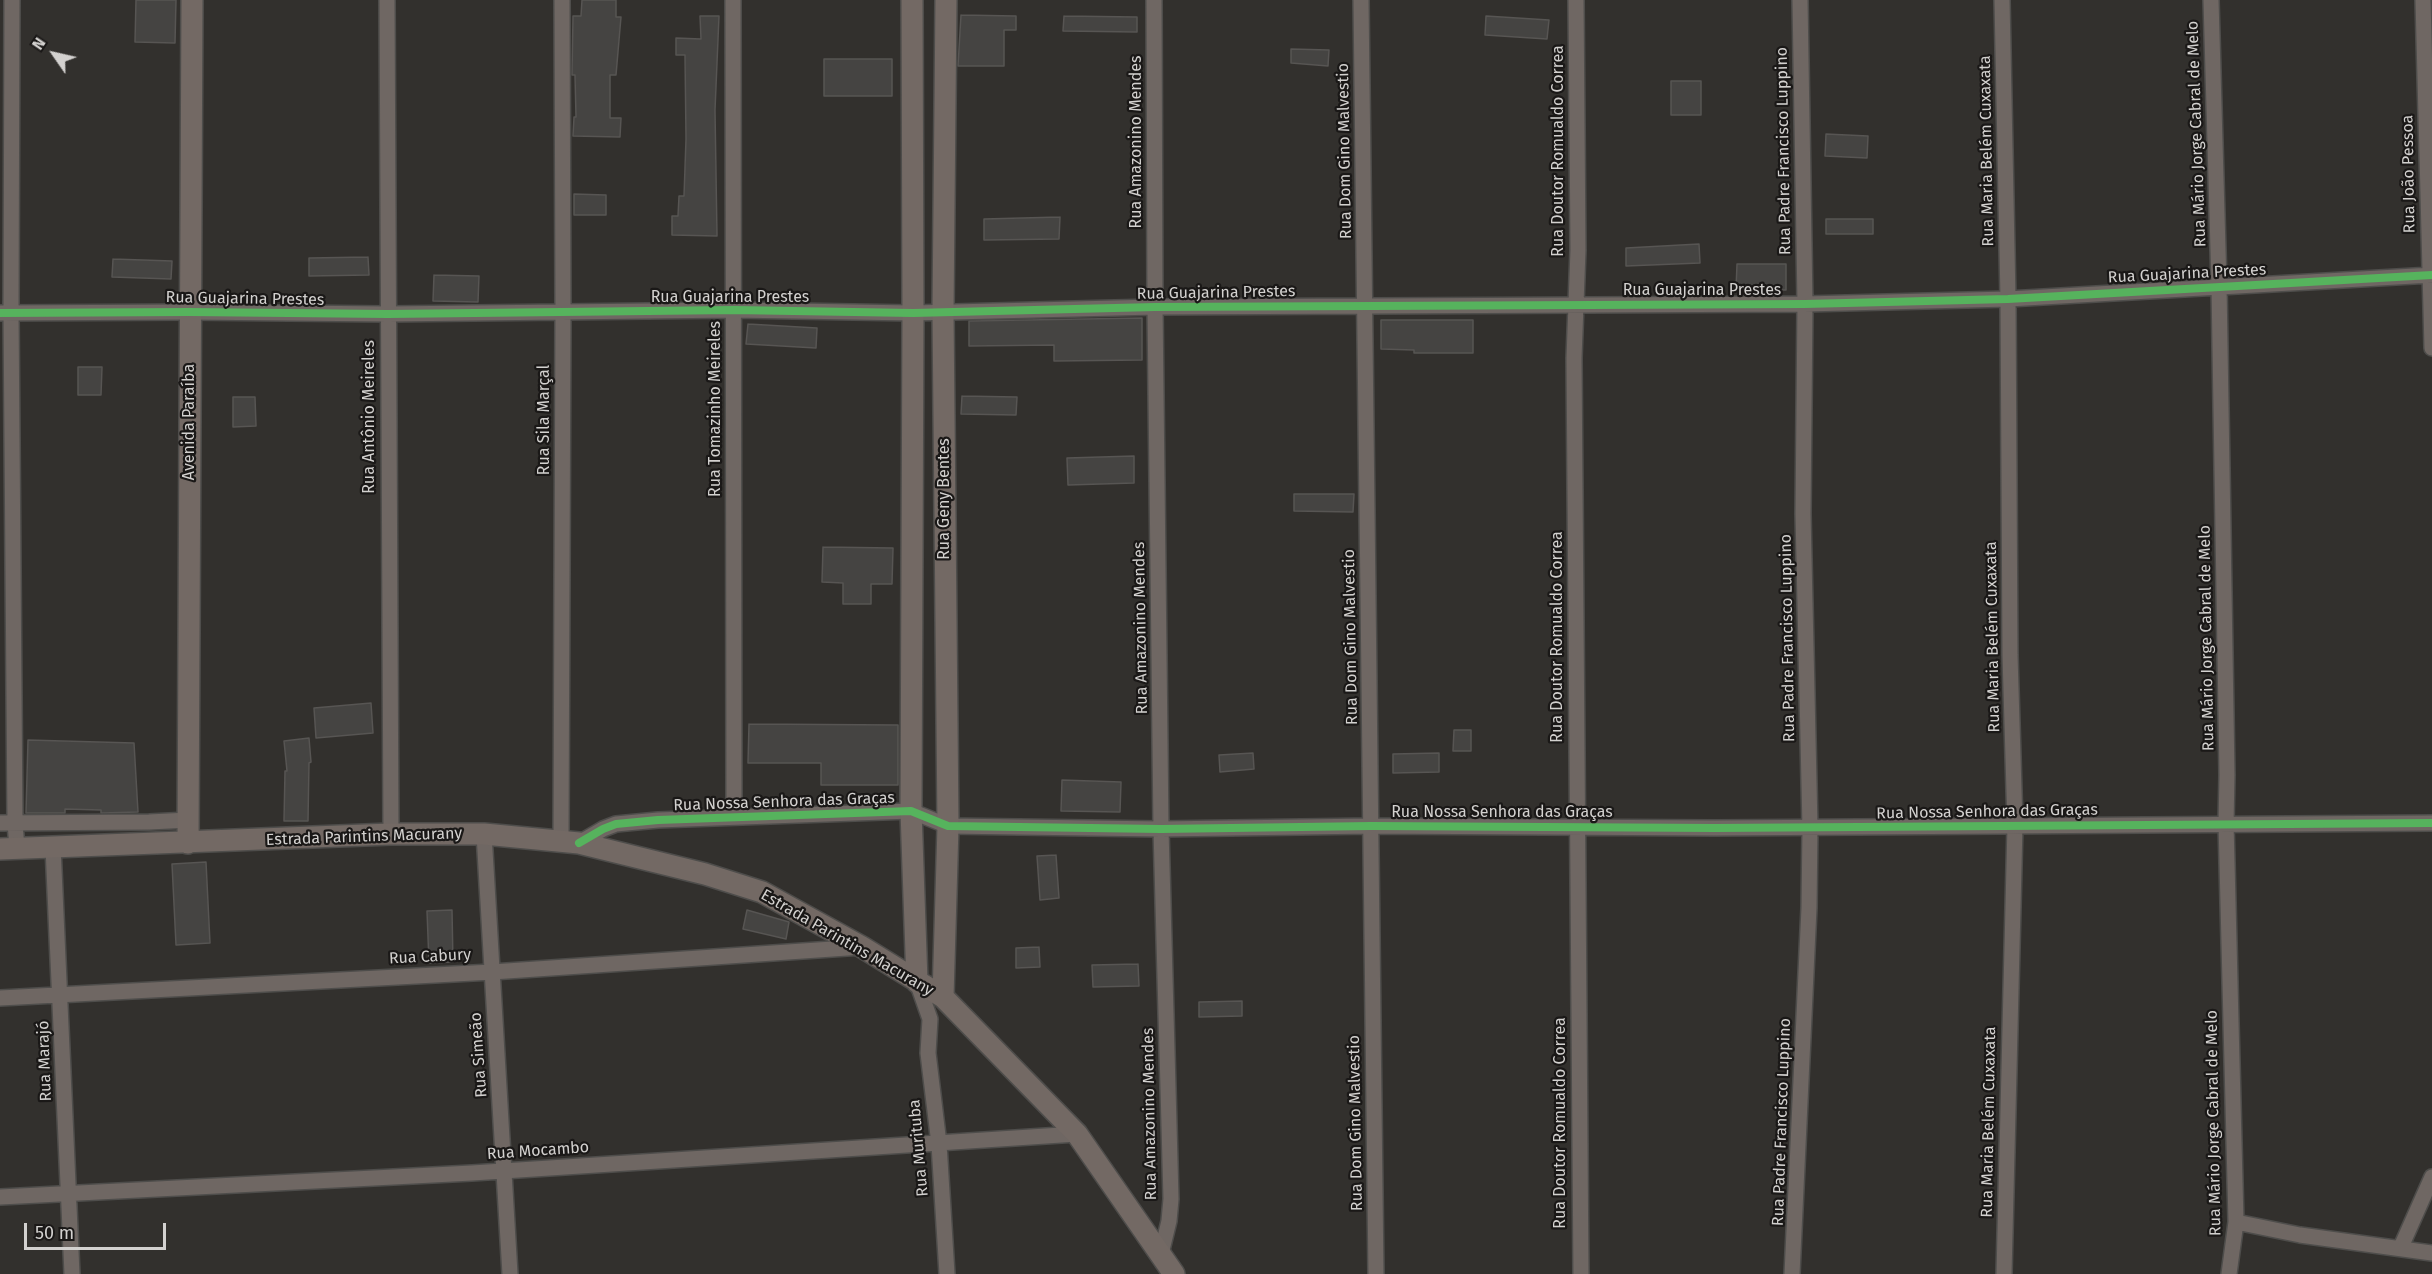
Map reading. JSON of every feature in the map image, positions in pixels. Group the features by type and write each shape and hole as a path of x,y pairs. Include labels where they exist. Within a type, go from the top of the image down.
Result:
{"street":[{"path":"9,848 7,823 5,313 12,0"},
{"name":"Avenida Paraíba","path":"188,843 192,0"},
{"name":"Rua Antônio Meireles","path":"387,0 391,834"},
{"name":"Rua Sila Marçal","path":"562,0 563,311 570,841"},
{"name":"Rua Tomazinho Meireles","path":"733,0 734,817"},
{"name":"Rua Geny Bentes","path":"912,0 914,313 911,811 917,982"},
{"name":"Rua Geny Bentes","path":"943,998 948,826 943,312 946,0"},
{"name":"Rua Amazonino Mendes","path":"1154,0 1161,829 1171,1199 1169,1221 1161,1254"},
{"name":"Rua Dom Gino Malvestio","path":"1361,0 1376,1274"},
{"name":"Rua Doutor Romualdo Correa","path":"1576,0 1574,370 1581,1274"},
{"name":"Rua Padre Francisco Luppino","path":"1792,1274 1808,931 1810,828 1803,514 1805,304 1800,0"},
{"name":"Rua Maria Belém Cuxaxata","path":"2002,0 2008,299 2010,655 2015,825 2004,1274"},
{"name":"Rua Mário Jorge Cabral de Melo","path":"2211,0 2219,285 2226,823 2236,1222 2229,1274"},
{"name":"Rua João Pessoa","path":"2423,0 2432,348"},
{"name":"Rua Guajarina Prestes","path":"5,313 388,314 734,310 914,313 1155,307 1805,304 2008,299 2219,285 2431,275"},
{"name":"Rua Nossa Senhora das Graças","path":"570,841 616,824 658,820 911,811 948,826 1161,829 1371,826 1810,828 2226,823 2432,824"},
{"path":"7,823 189,820"},
{"name":"Estrada Parintins Macurany","path":"9,848 391,834 484,834 570,841 705,874 762,892 862,947 943,998 1077,1134 1174,1274"},
{"name":"Rua Simeão","path":"484,834 510,1274"},
{"name":"Rua Marajó","path":"53,847 72,1274"},
{"name":"Rua Cabury","path":"0,998 492,972 862,947"},
{"name":"Rua Murituba","path":"917,982 930,1018 928,1053 939,1144 947,1274"},
{"name":"Rua Murituba","path":"930,1018 943,998"},
{"name":"Rua Mocambo","path":"0,1197 505,1171 1077,1134"},
{"path":"2401,1247 2432,1177"},
{"path":"2236,1222 2300,1235 2432,1253"}],"building":[{"path":"136,0 176,0 175,43 135,42"},
{"path":"582,0 616,0 616,17 621,17 616,75 610,75 610,118 621,118 620,137 573,136 574,117 576,117 575,75 572,75 573,16 581,16"},
{"path":"961,15 1016,16 1016,30 1004,30 1004,66 958,66"},
{"path":"700,16 719,16 715,110 717,236 672,235 672,216 678,216 679,196 684,196 686,139 685,55 676,55 676,38 701,39"},
{"path":"1064,16 1137,17 1137,32 1063,31"},
{"path":"1486,16 1549,20 1547,39 1485,35"},
{"path":"1291,49 1329,50 1328,66 1291,63"},
{"path":"824,59 892,59 892,96 824,96"},
{"path":"1671,81 1701,81 1701,115 1671,115"},
{"path":"1826,134 1868,136 1867,158 1825,156"},
{"path":"574,194 606,195 606,215 574,215"},
{"path":"1060,217 1059,239 984,240 984,219"},
{"path":"1826,219 1873,219 1873,234 1826,234"},
{"path":"1699,244 1700,263 1626,266 1626,248"},
{"path":"368,257 369,275 309,276 309,258"},
{"path":"113,259 172,261 171,279 112,277"},
{"path":"1737,264 1786,264 1786,290 1736,289"},
{"path":"434,275 479,276 478,302 433,301"},
{"path":"1142,318 1142,360 1054,361 1054,345 969,346 969,321"},
{"path":"1381,320 1473,320 1473,353 1414,353 1414,350 1381,349"},
{"path":"748,324 817,328 816,348 746,344"},
{"path":"78,367 102,367 101,395 78,395"},
{"path":"962,396 1017,397 1016,415 961,414"},
{"path":"233,397 255,397 256,426 233,427"},
{"path":"1134,456 1134,483 1068,485 1067,458"},
{"path":"1294,494 1354,494 1353,512 1294,511"},
{"path":"823,547 893,548 892,584 871,584 871,604 843,604 843,583 822,582"},
{"path":"371,703 373,733 316,738 314,708"},
{"path":"749,724 898,725 898,785 821,785 821,763 748,763"},
{"path":"1454,730 1471,730 1471,751 1453,751"},
{"path":"309,738 311,762 309,763 308,821 284,821 285,771 287,771 284,741"},
{"path":"28,740 134,743 138,812 101,813 101,810 65,809 65,813 26,813"},
{"path":"1253,753 1254,769 1220,772 1219,755"},
{"path":"1439,753 1439,772 1393,773 1393,754"},
{"path":"1062,780 1121,782 1120,812 1061,811"},
{"path":"1056,855 1059,898 1040,900 1037,856"},
{"path":"206,862 210,943 176,945 172,864"},
{"path":"452,910 453,962 429,963 427,911"},
{"path":"747,910 789,922 786,939 743,929"},
{"path":"1039,947 1040,967 1016,968 1016,948"},
{"path":"1138,964 1139,986 1093,987 1092,965"},
{"path":"1242,1001 1242,1016 1199,1017 1199,1002"}],"cycle path":[{"path":"0,313 388,314 734,310 913,313 1155,307 1805,304 2008,299 2432,275"},
{"path":"579,843 616,824 658,820 911,811 948,826 1161,829 1371,826 1715,828 2432,823"}]}
